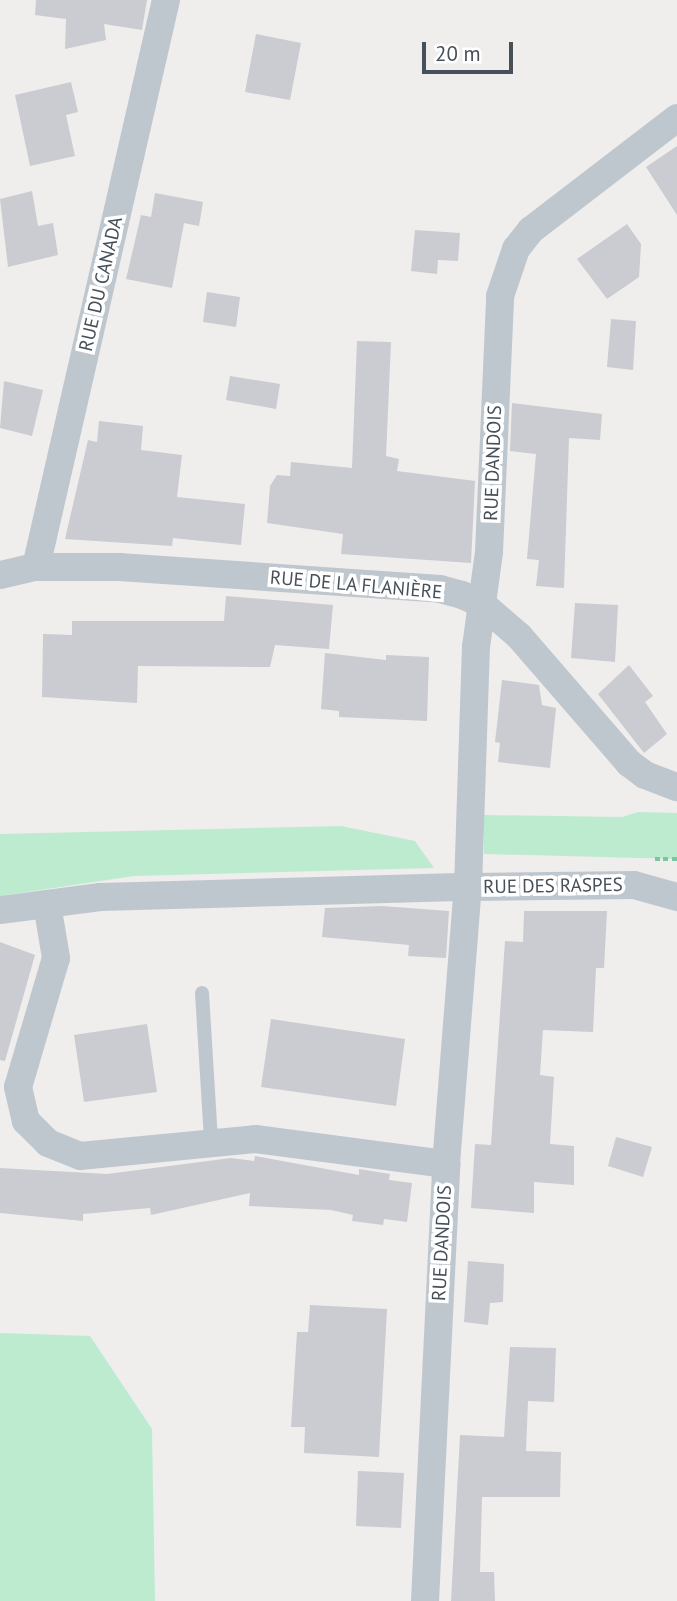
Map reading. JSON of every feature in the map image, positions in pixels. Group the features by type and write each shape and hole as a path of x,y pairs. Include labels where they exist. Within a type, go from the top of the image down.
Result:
{"street":[{"name":"RUE DU CANADA","path":"36,567 166,0"},
{"name":"RUE DANDOIS","path":"425,1601 446,1164 468,887 482,604 505,274 531,230 677,118"},
{"name":"RUE DE LA FLANIÈRE","path":"0,575 36,567 119,567 440,589 482,604 519,636 629,763 645,775 677,787"},
{"name":"RUE DES RASPES","path":"468,887 634,884 677,897"},
{"path":"0,910 100,897 468,887"},
{"path":"47,904 56,958 43,1011 23,1058 18,1087 26,1121 48,1143 80,1156 211,1139 255,1139 446,1164"}],"lane":[{"path":"202,993 211,1139"}],"green space":[{"path":"638,812 677,813 677,859 484,854 484,815 622,817"},
{"path":"341,826 415,841 434,868 134,876 0,896 0,834"},
{"path":"0,1333 90,1336 152,1429 155,1601 0,1601"}],"building":[{"path":"36,0 147,0 142,30 104,24 106,40 65,49 66,19 35,15"},
{"path":"256,34 301,43 290,100 245,92"},
{"path":"71,82 78,112 66,115 75,156 30,166 15,95"},
{"path":"677,146 677,215 646,167"},
{"path":"32,191 38,226 53,223 58,255 8,267 0,199"},
{"path":"155,193 203,202 199,226 184,223 172,288 126,279 141,215 151,217"},
{"path":"627,224 641,244 639,277 607,299 577,259"},
{"path":"415,230 460,233 458,261 438,260 437,274 411,271"},
{"path":"207,292 240,297 236,327 203,322"},
{"path":"611,319 636,321 633,370 607,367"},
{"path":"357,341 391,342 386,456 399,459 397,471 475,481 471,563 341,554 343,534 267,523 270,486 277,475 290,476 291,462 352,468"},
{"path":"230,376 280,384 276,409 226,400"},
{"path":"4,381 43,390 32,436 0,428"},
{"path":"512,403 602,414 600,440 569,438 564,588 536,586 539,560 527,559 536,454 510,451"},
{"path":"99,421 143,426 141,450 182,455 177,497 245,504 241,545 173,538 172,546 65,539 88,440 97,442"},
{"path":"226,596 333,605 329,649 275,645 270,667 138,666 137,703 42,697 43,634 72,635 72,621 224,621"},
{"path":"575,603 618,605 615,662 571,658"},
{"path":"325,653 386,660 386,655 429,657 427,721 339,717 339,711 321,709"},
{"path":"629,665 653,696 645,702 667,734 644,753 598,694"},
{"path":"502,680 539,685 542,705 556,708 550,768 498,762 500,743 495,742"},
{"path":"382,906 449,911 446,958 408,956 409,945 322,937 325,908"},
{"path":"524,911 607,911 604,968 596,968 593,1032 543,1030 540,1075 554,1077 550,1144 574,1146 574,1185 534,1182 534,1213 471,1208 475,1144 491,1145 505,941 523,942"},
{"path":"0,942 35,955 5,1061 0,1060"},
{"path":"271,1019 405,1039 396,1106 261,1087"},
{"path":"147,1024 157,1092 84,1102 74,1035"},
{"path":"616,1137 652,1147 643,1177 608,1166"},
{"path":"255,1156 359,1175 359,1169 390,1174 389,1180 412,1183 407,1222 384,1219 383,1225 352,1221 353,1215 331,1210 249,1206 250,1193 151,1215 150,1208 83,1214 83,1221 0,1213 0,1168 107,1174 231,1158 254,1161"},
{"path":"468,1261 504,1264 503,1302 490,1303 488,1325 464,1322"},
{"path":"310,1305 387,1309 379,1457 304,1453 305,1427 291,1427 297,1332 308,1332"},
{"path":"510,1347 556,1348 554,1402 528,1401 526,1451 561,1452 560,1497 482,1497 480,1572 494,1572 495,1601 451,1601 460,1435 504,1437"},
{"path":"358,1471 404,1473 401,1528 356,1526"}]}
